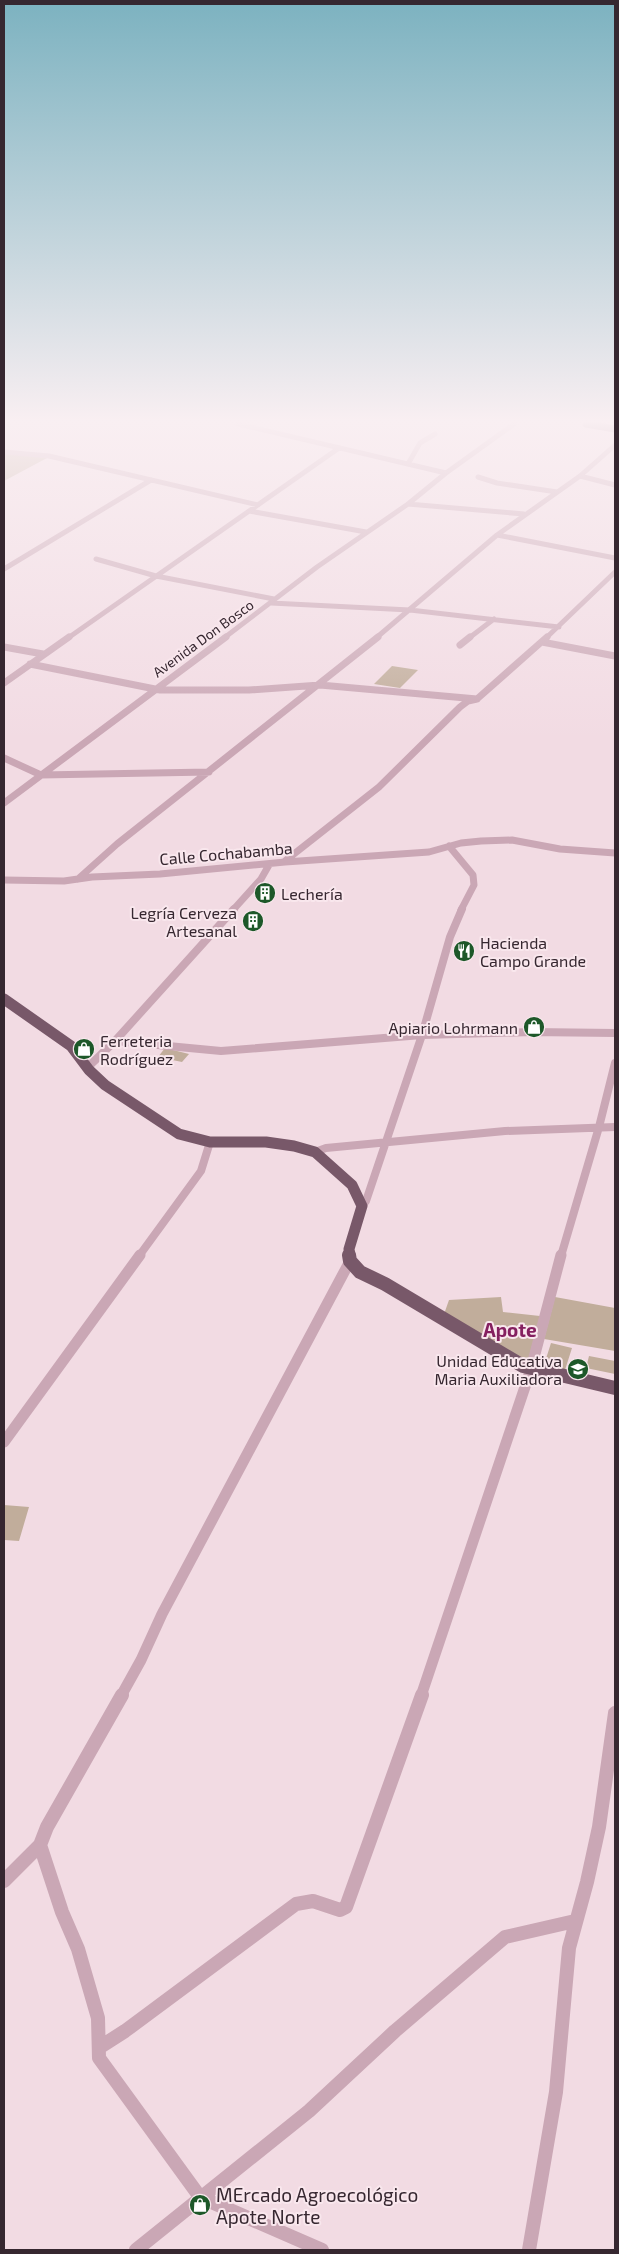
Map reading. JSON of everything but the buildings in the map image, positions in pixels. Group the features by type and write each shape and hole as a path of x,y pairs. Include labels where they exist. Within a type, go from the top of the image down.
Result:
{"main road":[{"path":"4,999 71,1046 87,1068 105,1085 180,1134 210,1142 266,1142 294,1146 315,1152 352,1185 362,1206 348,1249 350,1261 360,1272 385,1284 464,1333 531,1369 615,1388"}],"street":[{"path":"4,569 70,529"},
{"path":"4,683 42,654 224,529"},
{"path":"350,529 366,532"},
{"name":"Avenida Don Bosco","path":"4,803 370,529"},
{"path":"78,879 117,844 320,685 504,529"},
{"path":"497,535 615,558"},
{"path":"96,559 156,576 272,601 410,610 559,627"},
{"path":"285,862 379,786 460,707 468,701 477,699 559,627 615,572"},
{"path":"460,645 494,620"},
{"path":"542,642 615,656"},
{"path":"4,646 42,654"},
{"path":"30,664 154,690 216,692 320,685 477,699"},
{"path":"4,758 41,775 209,772"},
{"name":"Calle Cochabamba","path":"4,880 64,881 429,852 470,841 512,840 560,849 615,853"},
{"path":"362,1206 366,1201 384,1143 422,1036 450,937 467,896 474,885 472,875 449,846"},
{"path":"87,1068 115,1041 254,886 269,864"},
{"path":"115,1041 221,1051 422,1036 530,1032 615,1033"},
{"path":"100,2047 125,2031 296,1904 313,1901 340,1910 346,1907 447,1623 531,1369 548,1299 600,1127 615,1063"},
{"path":"315,1152 326,1148 505,1131 615,1127"},
{"path":"4,1442 201,1170 210,1142"},
{"path":"4,1881 40,1845 47,1827 141,1660 162,1614 350,1261"},
{"path":"529,2250 556,2092 569,1948 587,1882 599,1827 615,1713"},
{"path":"40,1845 62,1912 78,1949 98,2018 99,2058 200,2197 322,2250"},
{"path":"136,2250 309,2111 395,2031 505,1937 575,1921"}],"shaded area":[{"path":"392,666 418,670 400,688 374,684"},
{"path":"165,1048 189,1054 182,1062 158,1057"},
{"path":"501,1297 503,1312 540,1316 527,1365 443,1317 449,1300"},
{"path":"555,1297 615,1308 615,1351 544,1339"},
{"path":"551,1343 572,1348 565,1370 544,1365"},
{"path":"589,1356 615,1361 615,1374 586,1368"},
{"path":"4,1505 29,1507 19,1541 4,1540"}],"place":[{"name":"Lechería","path":"265,893"},
{"name":"Legría Cerveza Artesanal","path":"253,921"},
{"name":"Hacienda Campo Grande","path":"464,951"},
{"name":"Apiario Lohrmann","path":"534,1027"},
{"name":"Ferreteria Rodríguez","path":"84,1049"},
{"name":"Unidad Educativa Maria Auxiliadora","path":"578,1369"},
{"name":"MErcado Agroecológico Apote Norte","path":"200,2205"}],"district":[{"name":"Apote","path":"510,1329"}]}
